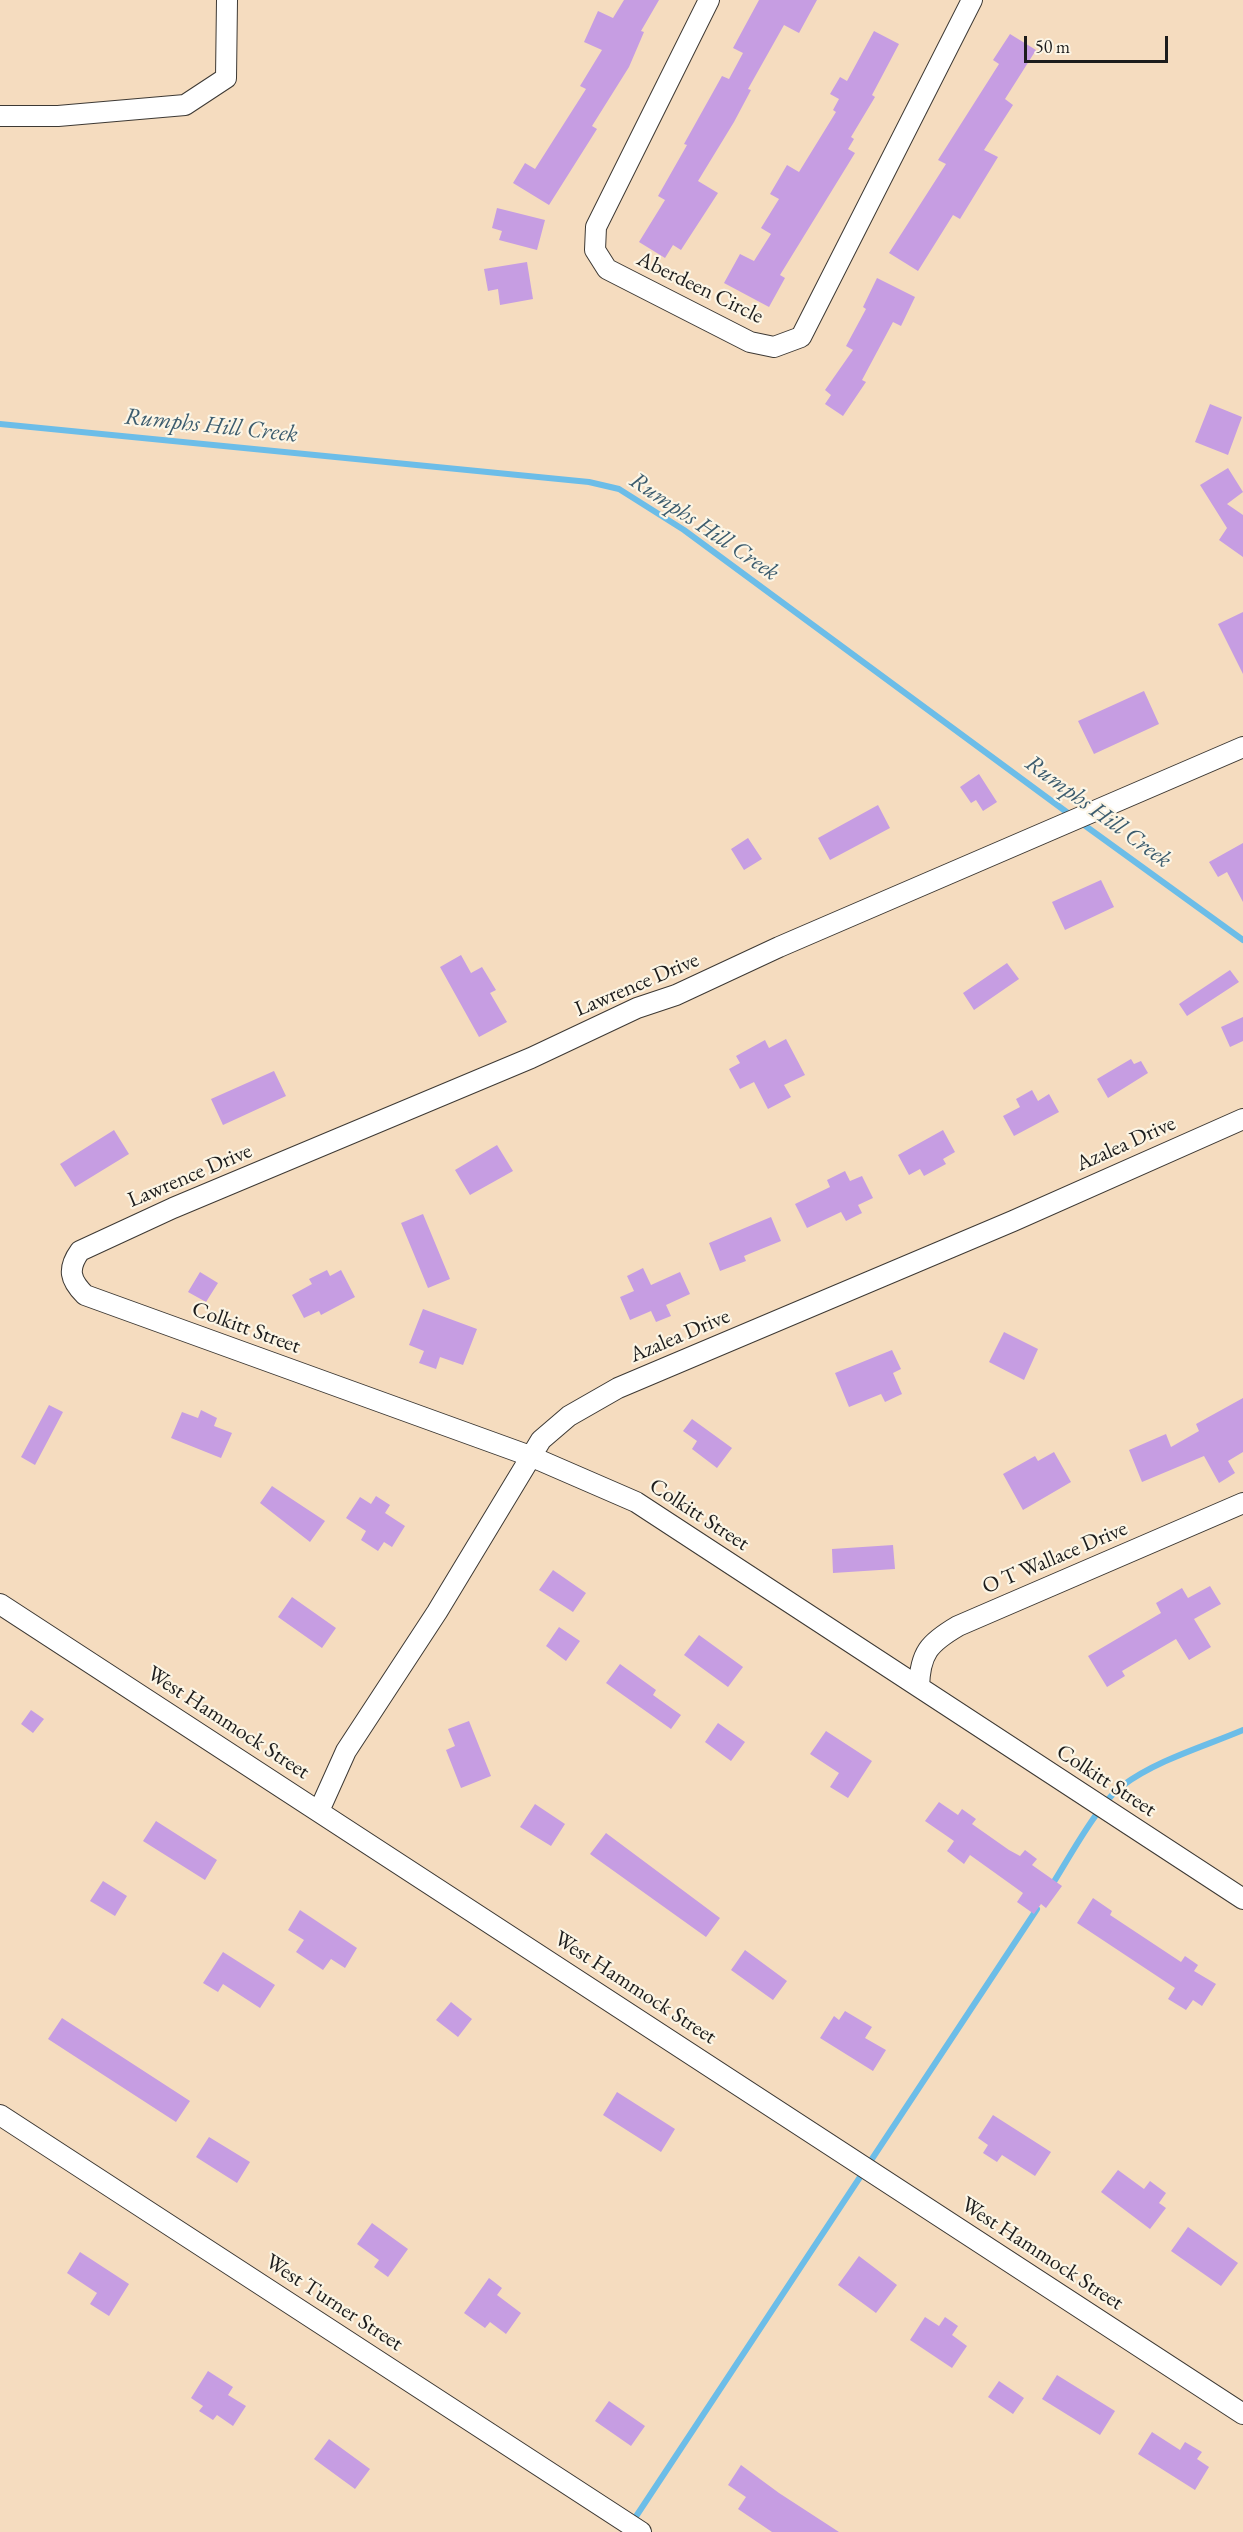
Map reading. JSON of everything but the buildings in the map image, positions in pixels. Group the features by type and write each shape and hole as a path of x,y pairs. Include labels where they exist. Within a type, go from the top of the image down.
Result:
{"street":[{"path":"0,116 58,116 185,105 226,78 227,0"},
{"name":"Aberdeen Circle","path":"709,0 596,227 595,250 607,269 750,342 774,347 801,336 972,0"},
{"name":"Lawrence Drive","path":"73,1283 70,1272 73,1261 80,1251 173,1208 531,1058 619,1016 676,995 779,947 1243,747"},
{"name":"Azalea Drive","path":"320,1810 346,1751 499,1513 530,1456 541,1440 555,1427 592,1401 618,1388 1013,1221 1243,1119"},
{"name":"Colkitt Street","path":"73,1283 85,1295 530,1456 636,1502 1243,1899"},
{"name":"O T Wallace Drive","path":"919,1687 920,1672 927,1649 958,1626 1243,1503"},
{"name":"West Hammock Street","path":"0,1604 320,1810 1243,2414"},
{"name":"West Turner Street","path":"0,2115 641,2532"}],"waterway":[{"name":"Rumphs Hill Creek","path":"0,424 589,482 619,489 684,530 1072,816"},
{"name":"Rumphs Hill Creek","path":"1080,822 1243,940"},
{"path":"1050,1888 1093,1819 1122,1786 1165,1761 1243,1730"},
{"path":"631,2524 1037,1909"}]}
